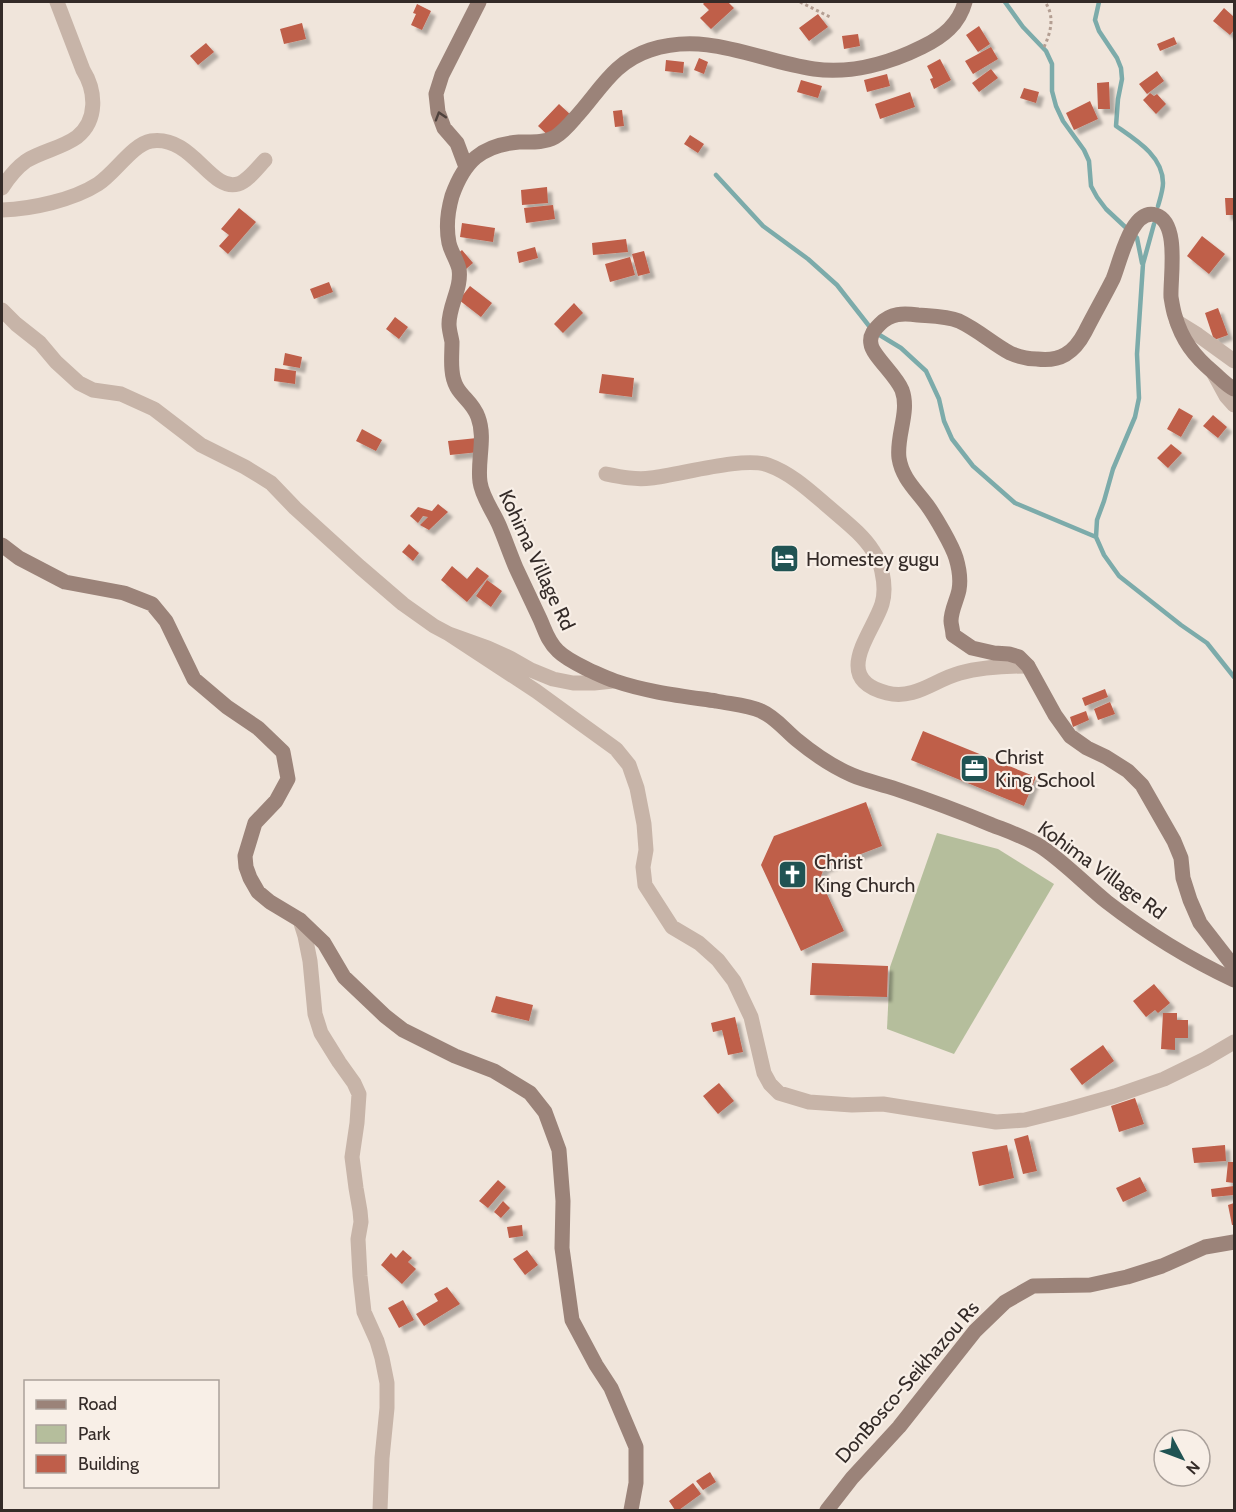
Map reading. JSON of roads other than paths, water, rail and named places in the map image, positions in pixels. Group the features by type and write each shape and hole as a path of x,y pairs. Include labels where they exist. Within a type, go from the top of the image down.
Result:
{"main road":[{"path":"466,168 457,142 444,128 438,112 436,94 441,75 479,2"},
{"name":"Kohima Village Rd","path":"965,2 961,15 950,29 930,44 900,58 869,66 817,70 718,46 691,43 648,51 630,59 612,72 560,135 538,142 512,143 477,154 466,168 451,201 448,223 449,244 459,270 458,287 449,322 452,341 452,374 457,391 477,414 480,422 480,480 483,493 549,640 560,654 613,681 670,694 758,709 773,718 821,760 855,777 891,787 968,815 1039,845 1107,902 1151,933 1201,964 1234,980"},
{"path":"1234,389 1200,362 1188,347 1177,322 1172,298 1173,259 1167,224 1155,215 1148,215 1141,219 1133,229 1114,277 1081,340 1072,350 1059,358 1044,360 1012,354 978,331 958,321 914,314 897,314 885,319 873,331 871,344 876,355 890,370 902,390 904,404 899,458 902,472 928,506 956,556 960,575 951,622 953,634 972,648 1019,657 1028,666 1055,715 1070,736 1128,771 1142,785 1174,841 1181,858 1183,878 1200,923 1234,967"},
{"path":"2,545 19,558 65,582 124,593 152,604 166,621 194,679 227,707 258,728 283,752 288,779 276,801 255,823 245,856 250,878 258,891 270,903 300,920 324,944 344,977 403,1030 455,1056 494,1071 530,1093 545,1112 559,1150 563,1201 562,1248 572,1320 611,1388 636,1447 636,1483 631,1510"},
{"name":"DonBosco-Seikhazou Rs","path":"827,1510 852,1478 899,1427 975,1331 1005,1302 1033,1286 1090,1285 1127,1277 1162,1266 1205,1247 1234,1242"}],"street":[{"path":"2,188 14,170 77,136 88,123 93,112 88,78 57,2"},
{"path":"2,210 39,205 72,196 97,184 112,173 138,146 148,141 159,140 179,146 214,177 226,184 237,184 246,179 265,160"},
{"path":"2,310 40,343 56,362 79,383 93,390 121,394 154,409 201,445 271,483 295,508 403,604 536,691 616,749 629,765 638,788 646,850 643,867 645,885 672,927 699,943 718,960 734,981 751,1017 764,1073 779,1093 809,1102 852,1105 884,1104 996,1122 1025,1120 1115,1096 1164,1079 1234,1042"},
{"path":"1177,322 1234,361"},
{"path":"1214,374 1226,396 1234,405"},
{"path":"606,474 635,479 650,478 730,465 759,463 769,466 806,487 861,537 873,550 878,560 882,572 883,601 866,636 857,665 865,682 877,689 886,693 908,694 959,673 1004,666 1028,666"},
{"path":"449,634 488,648 553,679 573,683 613,681"},
{"path":"300,920 310,961 315,1014 321,1033 359,1094 352,1157 361,1222 358,1239 360,1276 364,1312 377,1341 387,1383 380,1510"}],"waterway":[{"path":"1005,2 1023,27 1046,51 1052,64 1052,91 1056,106 1089,161 1091,186 1106,209 1137,238 1142,263"},
{"path":"1099,2 1095,20 1121,68 1122,79 1116,126 1147,150 1158,165 1163,183 1158,206"},
{"path":"716,175 763,226 808,259 837,285 873,331 901,348 926,371 939,399 944,421 952,439 973,466 1015,503 1096,537"},
{"path":"1154,224 1143,264 1137,354 1139,398 1135,417 1113,469 1097,520 1096,537 1104,555 1119,576 1207,643 1234,677"}],"place":[{"name":"Homestey gugu","path":"785,559"},
{"name":"Christ King School","path":"974,769"},
{"name":"Christ King Church","path":"793,874"}]}
